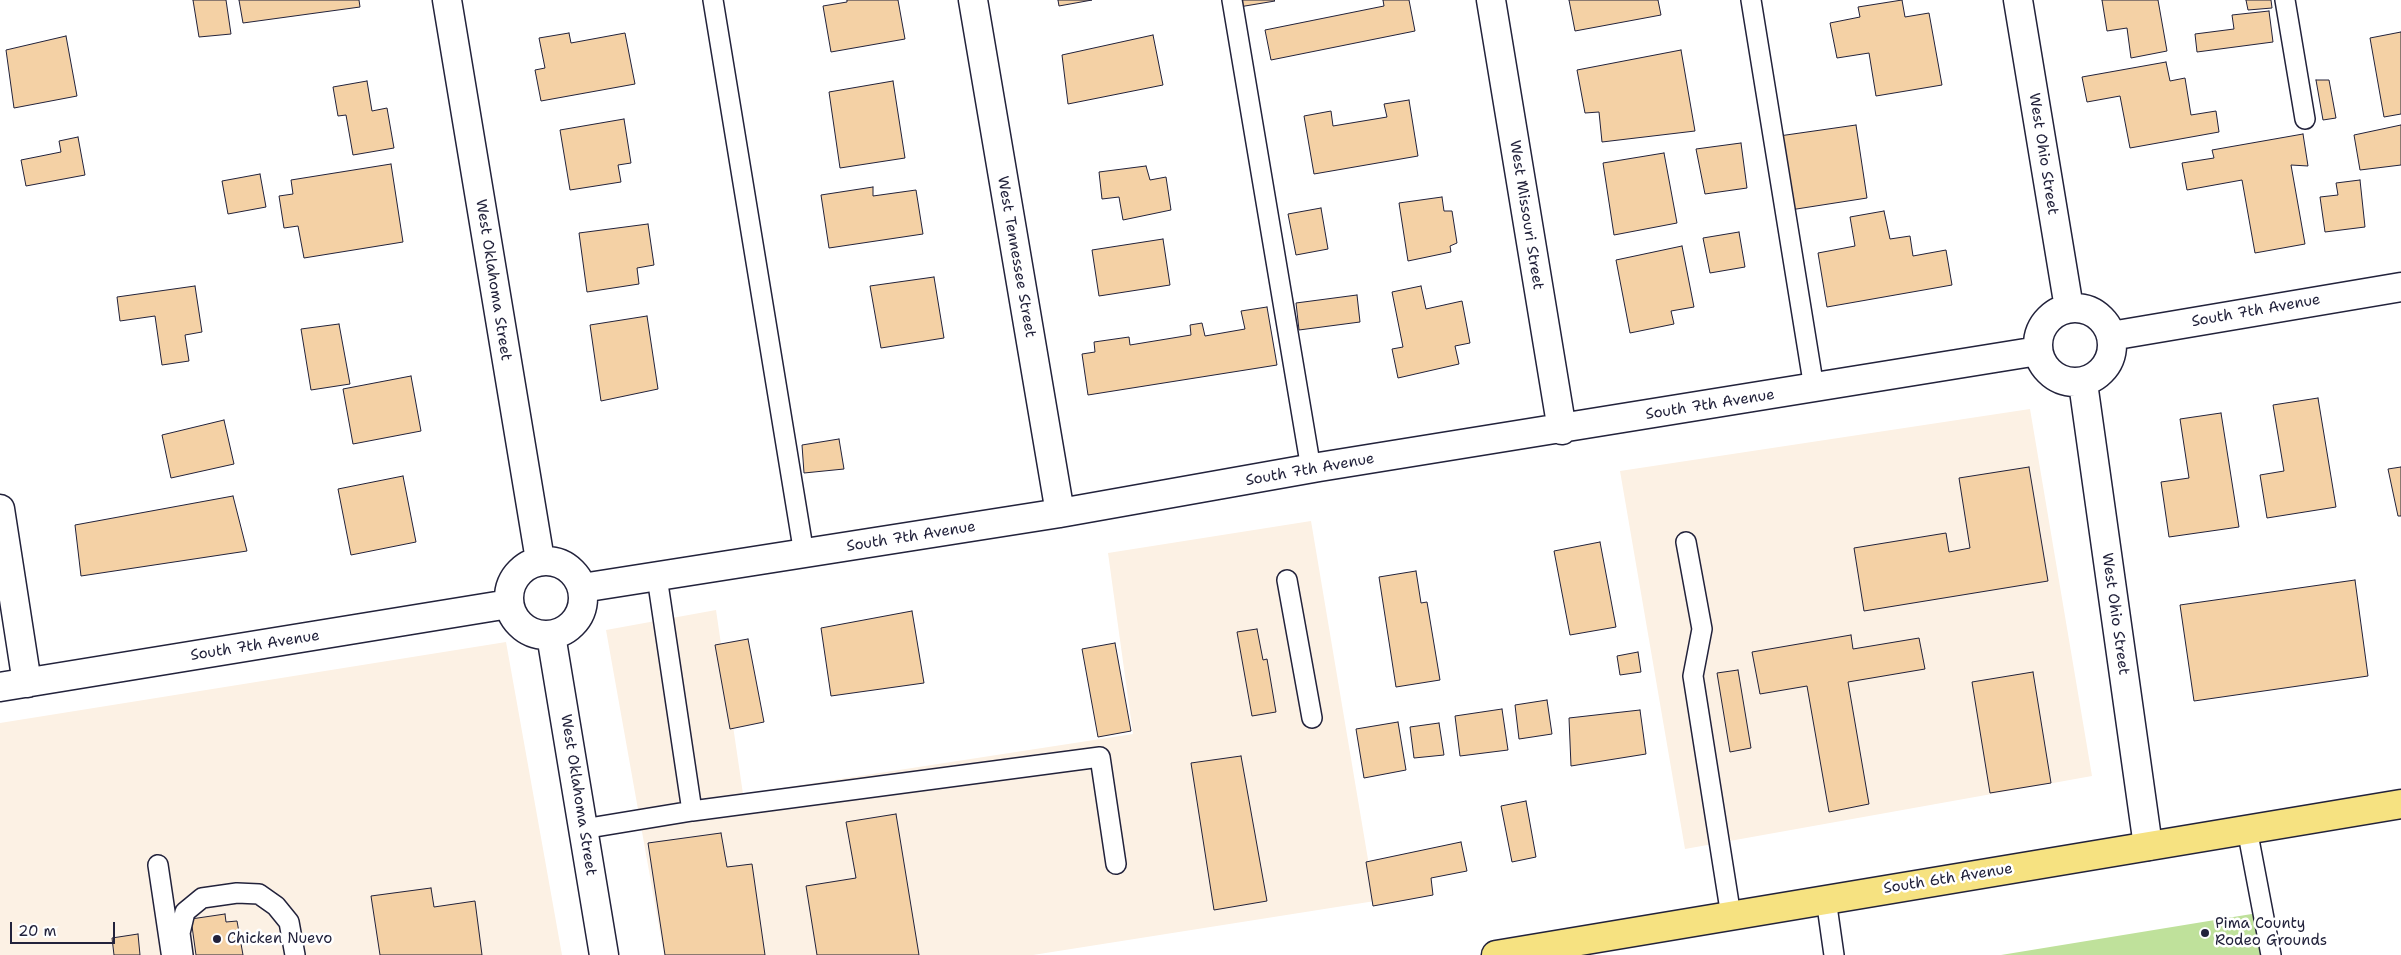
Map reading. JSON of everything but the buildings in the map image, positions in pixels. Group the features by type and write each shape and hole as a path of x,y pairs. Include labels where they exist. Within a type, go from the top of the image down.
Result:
{"main road":[{"name":"South 6th Avenue","path":"1496,955 2401,804"}],"street":[{"name":"West Oklahoma Street","path":"447,0 540,560"},
{"name":"West Tennessee Street","path":"973,0 1060,513"},
{"name":"West Missouri Street","path":"1491,0 1562,430"},
{"name":"West Ohio Street","path":"2018,0 2069,308"},
{"name":"South 7th Avenue","path":"2112,336 2401,287"},
{"path":"2069,308 2080,308 2100,317 2112,336 2113,346 2107,366 2101,374 2083,382 2063,381 2054,376 2044,365 2038,351 2038,340 2042,329 2053,316 2069,308"},
{"name":"South 7th Avenue","path":"582,588 1060,513 1311,469 1562,430 2038,351"},
{"name":"West Ohio Street","path":"2083,382 2148,846"},
{"path":"0,509 27,683"},
{"path":"540,560 561,563 578,578 582,588 582,609 577,619 570,627 551,635 541,635 524,628 512,613 509,604 509,592 513,581 528,565 540,560"},
{"name":"South 7th Avenue","path":"0,687 509,604"},
{"name":"West Oklahoma Street","path":"551,635 604,955"}],"lane":[{"path":"713,0 804,554"},
{"path":"1232,0 1311,469"},
{"path":"1751,0 1814,388"},
{"path":"2285,0 2304,119"},
{"path":"1686,542 1702,629 1693,676 1731,916"},
{"path":"657,577 692,811"},
{"path":"1287,580 1312,718"},
{"path":"583,829 692,811 1100,757 1116,864"},
{"path":"2246,830 2271,955"},
{"path":"158,865 172,955"},
{"path":"184,955 180,933 185,912 202,898 237,893 258,894 276,906 289,922 295,955"},
{"path":"1826,899 1834,955"}],"shaded area":[{"path":"2030,409 2092,776 1685,849 1620,471"},
{"path":"1311,521 1375,901 1033,955 664,955 606,630 716,610 743,794 1133,734 1108,553"},
{"path":"506,642 562,955 0,955 0,723"}],"green space":[{"name":"Pima County Rodeo Grounds","path":"2270,911 2278,955 2001,955"}],"place":[{"name":"Pima County Rodeo Grounds","path":"2205,933"},
{"name":"Chicken Nuevo","path":"217,939"}]}
